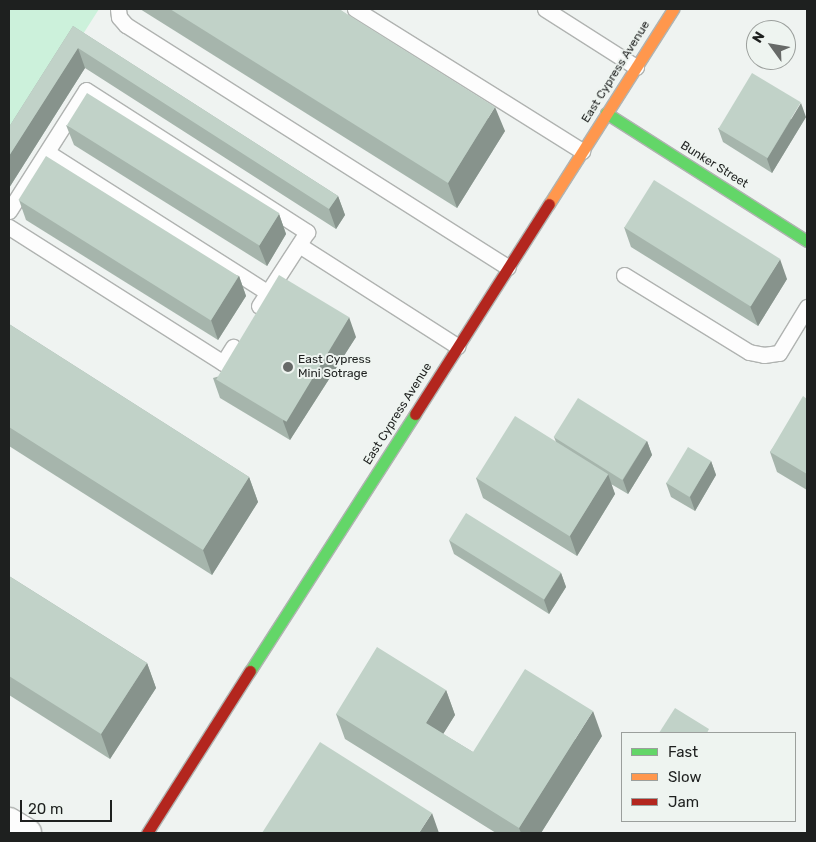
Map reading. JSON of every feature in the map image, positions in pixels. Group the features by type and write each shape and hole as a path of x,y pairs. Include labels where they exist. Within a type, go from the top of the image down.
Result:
{"main road":[{"name":"East Cypress Avenue","path":"147,833 673,9"},
{"name":"Bunker Street","path":"606,114 807,241"}],"street":[{"path":"9,822 27,833"}],"lane":[{"path":"118,9 119,17 126,25 508,267"},
{"path":"355,9 582,151"},
{"path":"545,9 636,67"},
{"path":"9,212 86,90 307,232 253,316"},
{"path":"47,152 268,293"},
{"path":"9,227 223,363 243,332"},
{"path":"299,245 458,346"},
{"path":"624,276 749,352 764,355 779,353 807,306"}],"green space":[{"path":"9,9 99,9 9,150"}],"building":[{"path":"170,9 339,9 495,107 448,183"},
{"path":"73,26 338,196 329,209 78,48 9,156 9,127"},
{"path":"752,73 801,102 767,158 719,129"},
{"path":"87,93 280,213 259,246 67,125"},
{"path":"46,156 239,276 211,320 18,200"},
{"path":"654,180 780,259 751,306 624,227"},
{"name":"East Cypress Mini Sotrage","path":"279,275 349,317 286,422 216,380"},
{"path":"9,324 249,477 203,550 9,427"},
{"path":"803,396 807,399 807,474 770,452"},
{"path":"578,398 647,441 622,480 554,437"},
{"path":"515,416 608,474 570,536 476,478"},
{"path":"688,447 711,461 690,497 666,483"},
{"path":"466,513 561,572 544,599 449,540"},
{"path":"9,576 147,663 101,734 9,676"},
{"path":"377,647 446,690 426,723 473,752 525,669 593,711 519,828 336,714"},
{"path":"675,708 709,729 708,732 660,732"},
{"path":"320,742 432,813 419,833 262,833"}],"traffic: fast":[{"path":"606,113 807,241"},
{"path":"250,671 415,414"}],"traffic: slow":[{"path":"549,204 673,9"}],"traffic: jam":[{"path":"415,414 549,204"},
{"path":"147,833 250,671"}],"place":[{"name":"East Cypress Mini Sotrage","path":"288,367"}]}
